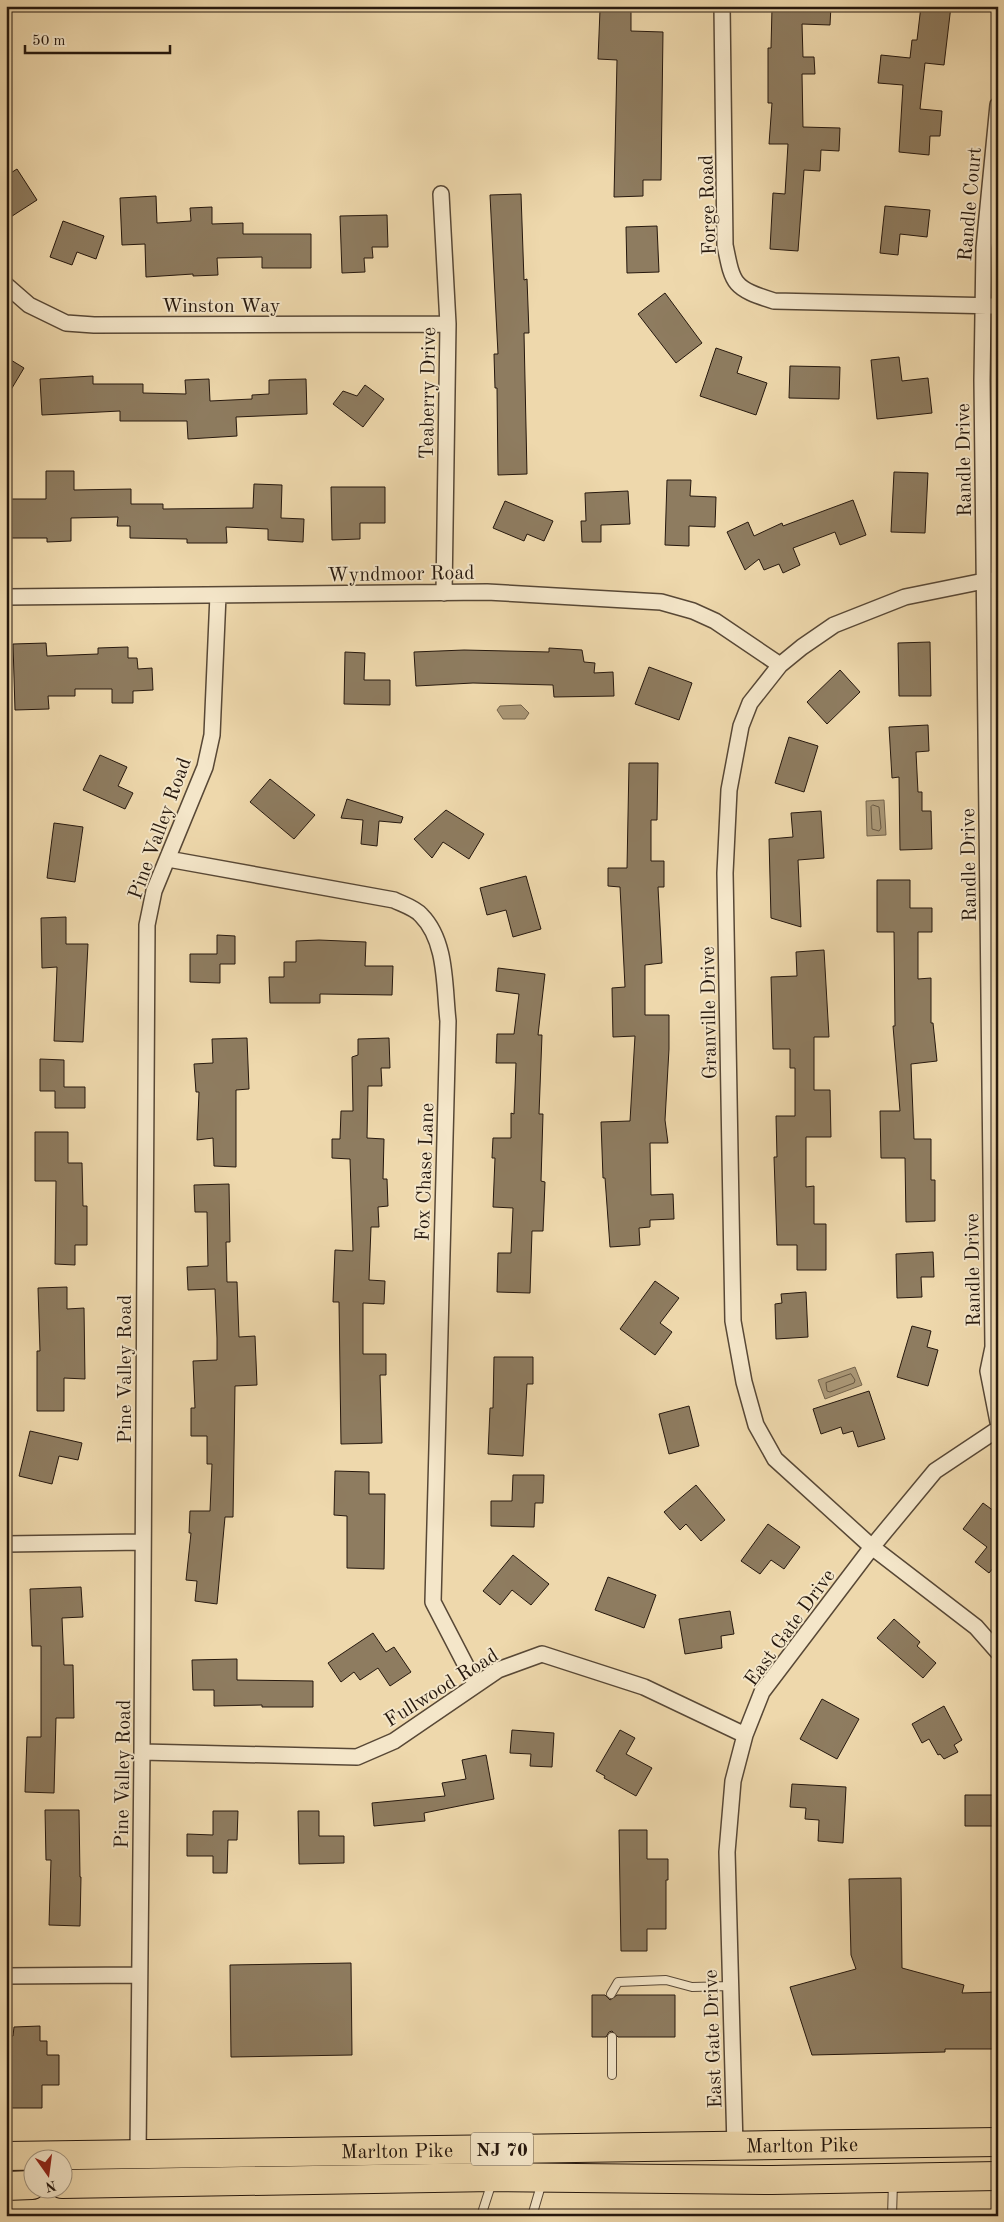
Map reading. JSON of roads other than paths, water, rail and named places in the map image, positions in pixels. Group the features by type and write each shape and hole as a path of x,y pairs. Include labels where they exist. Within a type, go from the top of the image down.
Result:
{"highway":[{"name":"Marlton Pike","path":"72,2184 496,2163 735,2146 998,2142"},
{"name":"Marlton Pike","path":"6,2156 138,2154 496,2163 543,2177 772,2180 998,2176"},
{"path":"772,2180 868,2164 998,2162"},
{"path":"6,2186 22,2185"}],"street":[{"name":"Forge Road","path":"722,6 725,244 731,276 740,287 774,302 991,306"},
{"name":"Randle Court","path":"991,306 984,248 998,105"},
{"name":"Teaberry Drive","path":"441,194 448,324 444,593"},
{"name":"Winston Way","path":"6,285 29,305 66,323 75,324 448,324"},
{"name":"Randle Drive","path":"991,306 994,1139 992,1347 988,1371 998,1422"},
{"name":"Granville Drive","path":"991,581 906,597 834,625 780,665 750,703 741,726 729,790 725,873 733,1321 744,1382 756,1425 775,1459 872,1547 976,1627 998,1652"},
{"name":"Wyndmoor Road","path":"6,597 487,592 661,602 693,611 715,621 780,665"},
{"name":"Pine Valley Road","path":"138,2154 147,925 154,891 205,767 212,735 218,595"},
{"name":"Fox Chase Lane","path":"168,859 394,900 420,913 433,929 440,951 448,1021 432,1602 476,1685"},
{"name":"East Gate Drive","path":"735,2146 727,1852 733,1781 745,1735 762,1692 872,1547 935,1471 998,1429"},
{"path":"6,1544 143,1542"},
{"name":"Fullwood Road","path":"142,1752 357,1757 394,1741 498,1670 542,1654 644,1687 745,1735"},
{"path":"6,1976 139,1975"}],"lane":[{"path":"611,1994 618,1982 666,1980 692,1986 731,1986"},
{"path":"612,2037 612,2074"},
{"path":"482,2216 496,2163"},
{"path":"532,2216 543,2177"},
{"path":"892,2216 893,2177"}],"water":[{"path":"521,705 529,713 525,719 503,719 497,710 500,706"},
{"path":"884,800 886,835 867,836 866,801"},
{"path":"855,1367 862,1385 825,1399 818,1380"}]}
